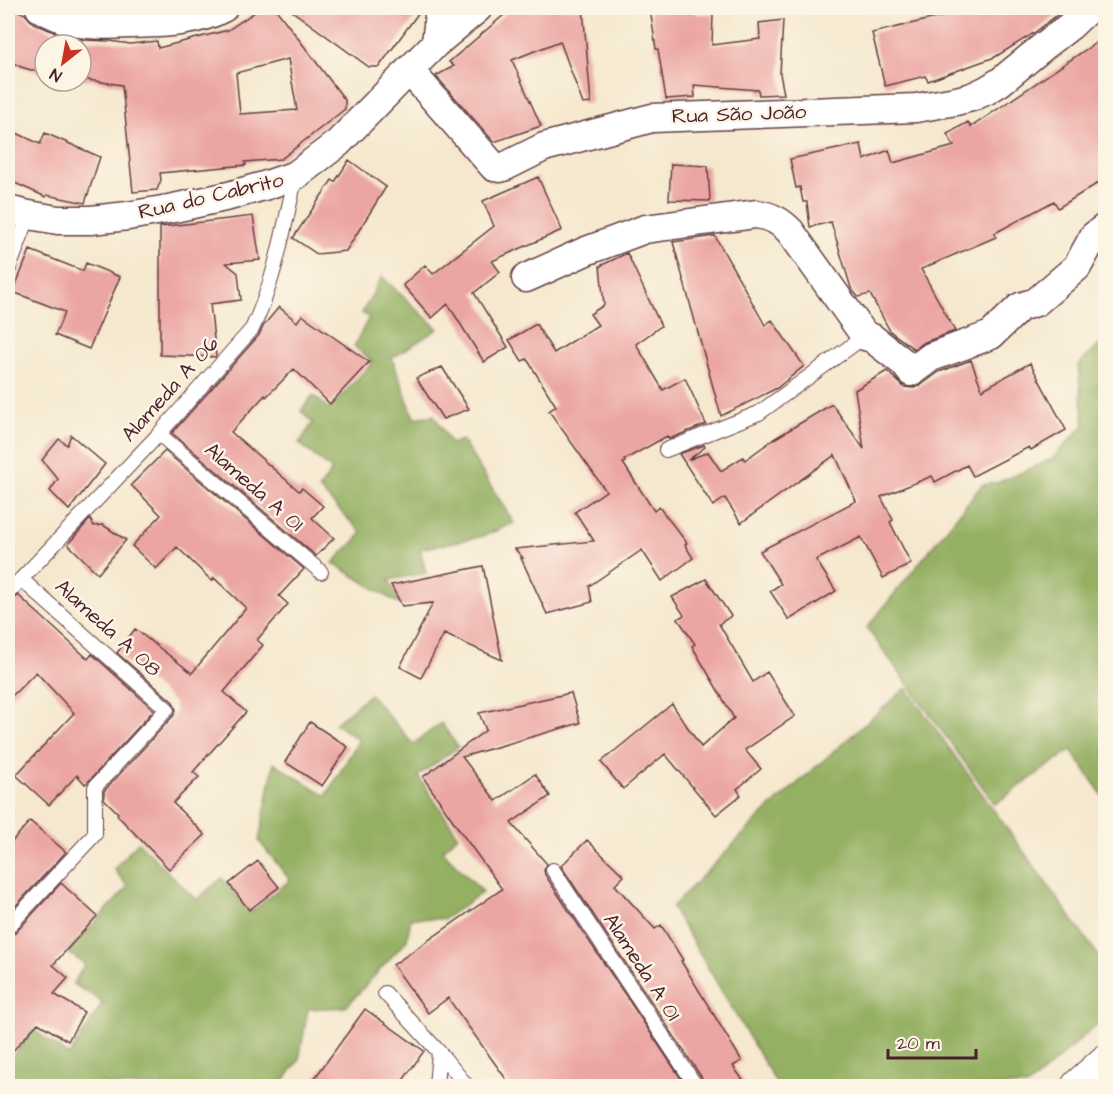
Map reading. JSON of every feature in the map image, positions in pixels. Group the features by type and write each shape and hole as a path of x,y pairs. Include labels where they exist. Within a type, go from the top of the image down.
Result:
{"main road":[{"path":"1078,1086 1106,1061"}],"street":[{"path":"40,8 67,20 84,24 108,16 173,22 223,8"},
{"path":"436,43 440,8"},
{"name":"Rua do Cabrito","path":"18,212 58,220 91,220 128,216 229,196 296,175 338,144 436,43 478,8"},
{"name":"Rua São João","path":"409,70 494,167 500,168 544,147 652,118 916,108 972,97 1000,82 1089,8"},
{"path":"526,278 586,251 645,229 756,213 767,215 780,221 790,231 865,336 872,338 904,363 911,372 930,357 992,335 1020,307 1036,302 1077,267 1094,236 1106,226"}],"lane":[{"name":"Alameda A 06","path":"8,593 159,434 252,329 261,312 274,270 296,175"},
{"path":"8,271 18,212"},
{"path":"666,450 759,413 865,336"},
{"name":"Alameda A 01","path":"159,434 321,572"},
{"name":"Alameda A 08","path":"8,927 95,834 95,787 167,709 21,579"},
{"name":"Alameda A 01","path":"553,870 696,1086"},
{"path":"385,993 467,1086"},
{"path":"436,1086 439,1052"}],"green space":[{"path":"382,277 438,329 392,358 414,418 434,415 451,444 462,440 514,523 484,536 420,549 426,573 389,580 401,605 333,563 362,533 319,489 332,470 299,443 313,423 301,411 313,395 329,409 373,362 354,346 369,317 362,313"},
{"path":"1105,340 1105,799 1071,750 995,804 867,628 982,485 999,482 1052,459 1084,425 1078,365"},
{"path":"906,688 1105,965 1105,1017 1028,1086 778,1086 672,907 767,810"},
{"path":"370,694 413,744 441,723 458,747 418,776 458,835 442,851 483,892 444,919 411,918 407,940 346,1007 308,1009 299,1060 280,1086 109,1086 102,1082 96,1086 8,1086 8,1061 34,1030 69,1056 103,1002 73,984 85,964 67,952 128,887 114,869 138,842 196,900 222,878 250,913 290,880 259,841 274,763 326,796 359,740 335,724"}],"building":[{"path":"8,8 25,14 33,23 56,33 33,33 33,70 8,60"},
{"path":"261,8 275,8 345,100 345,109 281,159 245,162 246,165 160,173 161,180 157,190 133,192 122,85 93,81 93,40 130,44 157,41 158,48 228,30","holes":["288,59 297,110 240,114 236,73"]},
{"path":"288,8 422,8 379,67 369,67"},
{"path":"512,8 583,8 591,103 583,104 560,41 512,60 541,126 494,142 436,76 454,66 449,62"},
{"path":"650,8 695,8 696,14 713,14 712,45 760,39 759,23 783,20 780,74 784,94 759,95 758,90 694,85 695,97 666,99"},
{"path":"948,8 1066,8 1034,33 995,57 928,81 925,76 885,86 872,33 952,14"},
{"path":"1106,36 1106,178 1058,208 1054,201 995,233 996,237 921,269 955,331 925,342 914,349 890,331 870,294 858,297 851,288 831,222 810,227 807,202 803,202 800,187 796,188 790,159 861,144 864,160 889,150 893,163 954,146 947,134 968,122 971,127"},
{"path":"8,129 40,144 45,133 100,157 85,203 47,195 46,197 8,180"},
{"path":"349,160 386,187 346,251 317,254 293,238 332,180 335,182"},
{"path":"671,164 708,166 710,201 669,200"},
{"path":"538,177 562,230 492,261 500,272 474,293 508,347 484,362 448,304 432,318 403,285 425,265 433,274 494,226 483,201"},
{"path":"253,216 260,260 226,263 238,273 241,300 210,304 216,356 160,355 160,227"},
{"path":"715,236 765,325 772,320 804,366 777,388 721,416 673,242"},
{"path":"30,250 83,271 86,263 120,277 89,349 55,335 65,312 13,292"},
{"path":"627,253 661,326 636,344 663,390 685,378 706,424 669,439 667,436 624,460 623,463 654,511 659,507 687,543 685,545 693,558 662,581 642,550 589,586 592,602 547,614 521,558 523,558 515,549 594,541 575,512 606,491 549,411 556,406 527,359 522,361 509,340 536,324 554,353 598,325 590,314 604,305 600,266"},
{"path":"279,307 297,322 302,315 369,362 330,404 294,369 266,397 265,395 231,432 299,491 302,488 323,506 312,518 334,538 316,556 172,433 259,335"},
{"path":"971,360 982,390 1030,363 1066,430 1031,450 1029,447 973,476 967,465 935,482 932,476 881,497 893,520 890,522 911,564 883,578 861,537 816,560 836,591 789,620 770,591 781,584 760,551 856,501 835,455 741,523 725,498 713,506 679,454 704,445 705,447 688,460 708,452 721,471 743,457 745,460 774,439 832,404 864,449 855,390 887,371 904,387 914,388 939,372"},
{"path":"442,367 469,409 443,419 416,378"},
{"path":"71,435 105,464 69,510 50,491 58,479 42,460 59,439 67,445"},
{"path":"165,451 304,569 279,596 288,604 257,640 263,645 224,692 246,712 193,772 199,777 173,803 205,835 169,869 104,799 104,791 174,715 176,710 173,702 117,653 135,629 192,673 246,608 214,578 212,581 177,547 156,569 132,546 161,515 131,485"},
{"path":"90,519 94,526 103,525 126,540 98,574 68,544"},
{"path":"483,566 502,660 444,634 421,678 400,667 433,603 402,606 391,585"},
{"path":"706,579 731,616 719,624 753,682 767,672 795,716 745,750 761,769 737,789 741,795 716,815 665,754 623,789 601,762 672,704 701,747 734,718 692,646 695,644 678,619 684,615 672,597"},
{"path":"18,595 88,659 92,654 154,710 88,782 85,784 77,775 49,805 16,775 74,713 36,672 8,700 8,602"},
{"path":"571,693 580,723 462,757 496,801 535,774 550,796 511,823 547,864 544,870 545,875 686,1086 511,1086 448,998 428,1013 393,965 502,889 423,777 486,730 479,713"},
{"path":"310,722 348,747 322,786 285,762"},
{"path":"30,821 66,852 8,914 8,846"},
{"path":"587,840 624,876 615,885 655,929 661,925 742,1061 733,1066 747,1086 705,1086 704,1081 561,866"},
{"path":"258,861 279,887 249,910 229,884"},
{"path":"61,883 97,916 53,965 68,978 54,994 84,1012 68,1041 38,1023 8,1056 8,936 15,933"},
{"path":"365,1009 424,1051 399,1086 309,1086"}]}
